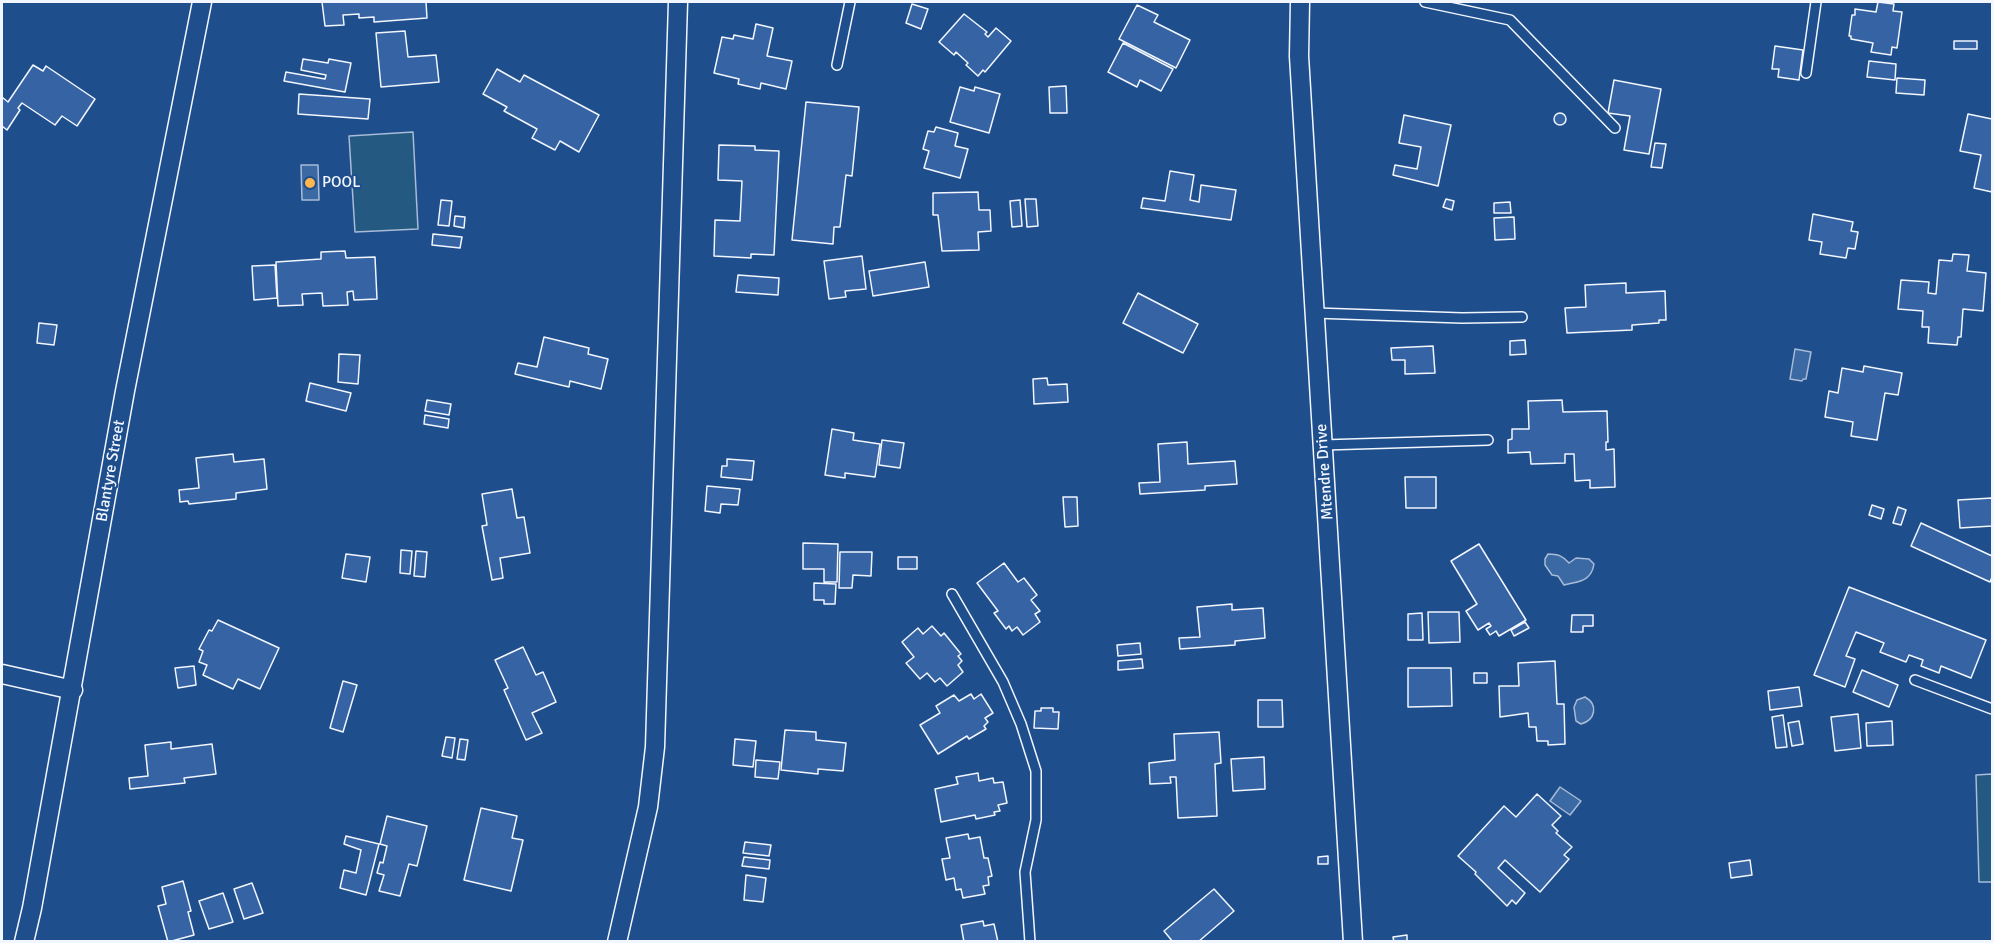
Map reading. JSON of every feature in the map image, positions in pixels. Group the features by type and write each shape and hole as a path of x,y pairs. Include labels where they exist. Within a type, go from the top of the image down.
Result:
{"street":[{"name":"Blantyre Street","path":"24,942 73,690 125,391 202,2"},
{"path":"617,942 648,807 655,747 678,2"},
{"name":"Mtendre Drive","path":"1300,2 1299,56 1353,942"},
{"path":"2,674 73,690"}],"lane":[{"path":"837,65 850,2"},
{"path":"1425,2 1510,20 1615,128"},
{"path":"1806,73 1815,2"},
{"path":"1315,314 1462,318 1522,316"},
{"path":"1323,445 1488,440"},
{"path":"952,594 1003,682 1021,724 1036,771 1036,820 1025,872 1030,942"},
{"path":"1915,680 1992,709"}],"shaded area":[{"path":"413,132 418,229 355,232 349,136"},
{"name":"POOL","path":"301,165 318,165 319,200 302,200"},
{"path":"1795,349 1811,352 1806,379 1802,381 1790,379"},
{"path":"1548,554 1560,556 1569,563 1576,558 1589,559 1594,564 1587,578 1564,585 1558,576 1552,575 1545,565"},
{"path":"1585,697 1592,704 1594,712 1586,722 1581,724 1576,721 1574,707 1577,700"},
{"path":"1992,774 1992,882 1979,882 1976,775"},
{"path":"1560,787 1581,801 1570,815 1550,801"}],"building":[{"path":"322,2 426,2 427,18 374,22 374,17 359,18 359,14 343,15 344,25 325,26"},
{"path":"1878,2 1894,4 1893,11 1902,12 1897,48 1892,47 1891,55 1871,52 1873,43 1851,39 1849,36 1855,9 1876,12"},
{"path":"912,4 928,9 921,29 906,23"},
{"path":"1137,5 1158,15 1154,22 1190,40 1176,68 1119,39"},
{"path":"964,14 987,32 985,34 988,37 996,28 1011,41 985,72 983,70 978,76 956,52 954,55 939,42"},
{"path":"756,24 773,28 767,56 792,61 786,89 761,83 760,89 738,84 739,79 714,73 722,37 733,39 734,35 753,39"},
{"path":"405,31 408,57 436,55 439,82 381,87 376,33"},
{"path":"1954,41 1977,41 1977,49 1954,49"},
{"path":"1123,43 1173,69 1161,91 1140,80 1137,87 1108,72"},
{"path":"1775,46 1803,50 1799,80 1778,77 1779,69 1772,69"},
{"path":"303,59 328,63 329,59 351,63 345,92 284,81 286,72 325,79 326,75 301,70"},
{"path":"1869,61 1896,64 1895,80 1867,77"},
{"path":"33,65 43,71 46,66 95,99 77,126 62,116 55,125 22,103 7,130 2,126 2,97 8,102"},
{"path":"497,69 520,82 524,75 599,115 579,152 560,141 555,150 532,138 537,129 504,111 507,107 483,94"},
{"path":"1897,78 1925,80 1924,95 1896,93"},
{"path":"1614,80 1661,89 1649,154 1624,150 1630,116 1608,113"},
{"path":"1066,86 1067,113 1050,113 1049,87"},
{"path":"960,87 974,91 975,87 1000,94 989,133 950,122"},
{"path":"299,94 370,99 368,119 298,114"},
{"path":"806,102 859,107 852,176 846,175 840,227 834,227 833,244 792,240"},
{"path":"1560,113 1566,119 1560,125 1554,119"},
{"path":"1968,114 1992,119 1992,192 1974,188 1981,155 1960,151"},
{"path":"1404,115 1451,125 1438,186 1393,175 1395,165 1417,169 1421,147 1399,143"},
{"path":"936,127 958,133 955,146 968,149 960,178 924,168 929,151 923,149 928,131 934,132"},
{"path":"1655,143 1666,144 1662,168 1651,167"},
{"path":"719,145 755,146 755,150 779,151 774,255 751,254 751,258 714,256 715,220 740,221 742,181 718,180"},
{"path":"1170,171 1194,175 1190,200 1199,202 1201,185 1236,190 1231,220 1141,208 1143,198 1165,201"},
{"path":"978,192 979,210 990,210 991,231 978,232 979,250 942,251 938,215 933,215 933,193"},
{"path":"1025,199 1036,199 1038,226 1027,227"},
{"path":"1446,199 1454,201 1452,210 1443,207"},
{"path":"441,200 452,201 449,226 438,225"},
{"path":"1020,200 1022,226 1012,227 1010,201"},
{"path":"1510,202 1511,213 1494,213 1494,203"},
{"path":"1813,214 1853,222 1851,231 1858,232 1855,249 1848,248 1846,258 1820,254 1822,242 1809,240"},
{"path":"455,216 465,217 464,228 454,226"},
{"path":"1514,217 1515,239 1495,240 1494,218"},
{"path":"433,234 462,237 460,248 432,245"},
{"path":"345,251 346,258 375,257 377,299 354,300 353,291 347,292 348,305 323,306 322,293 302,294 303,305 278,306 276,262 321,259 321,252"},
{"path":"1953,254 1969,255 1967,271 1986,273 1983,311 1963,309 1961,337 1958,337 1957,345 1928,343 1929,327 1922,327 1923,311 1898,309 1901,280 1929,282 1928,293 1936,294 1939,260 1952,261"},
{"path":"862,256 866,289 845,291 846,297 829,299 824,261"},
{"path":"925,262 929,287 873,296 869,271"},
{"path":"275,265 277,298 254,300 252,266"},
{"path":"738,275 779,278 778,295 736,292"},
{"path":"1626,283 1626,293 1665,291 1666,320 1659,320 1659,323 1632,325 1632,330 1567,333 1565,308 1586,307 1585,285"},
{"path":"1138,293 1198,324 1183,353 1123,323"},
{"path":"39,323 57,325 54,345 37,343"},
{"path":"544,337 589,348 588,354 608,359 601,389 570,381 569,387 515,374 518,363 537,367"},
{"path":"1525,340 1526,354 1510,355 1510,341"},
{"path":"1433,346 1435,373 1405,374 1405,360 1392,360 1391,348"},
{"path":"339,354 360,355 358,384 338,382"},
{"path":"1864,366 1902,373 1898,395 1885,393 1877,440 1851,436 1853,422 1825,417 1829,391 1838,393 1842,368 1863,372"},
{"path":"1047,378 1048,385 1067,384 1068,402 1034,404 1033,379"},
{"path":"310,383 351,393 346,411 306,401"},
{"path":"427,400 451,404 449,415 425,411"},
{"path":"1562,400 1563,412 1607,411 1606,450 1614,449 1615,487 1590,488 1590,480 1575,481 1574,454 1565,454 1565,463 1531,464 1530,452 1508,453 1508,440 1512,439 1512,429 1529,429 1528,401"},
{"path":"425,415 449,419 448,428 424,424"},
{"path":"832,429 854,433 853,440 880,444 875,477 845,473 845,478 825,475"},
{"path":"882,440 904,443 900,468 879,465"},
{"path":"1187,442 1188,464 1235,461 1237,484 1205,486 1205,490 1140,494 1139,483 1160,482 1158,444"},
{"path":"233,454 234,462 264,459 267,489 236,493 236,499 189,504 188,501 180,502 179,490 199,488 196,458"},
{"path":"727,459 754,461 752,480 721,477 722,466 727,466"},
{"path":"1405,477 1436,477 1436,508 1406,508"},
{"path":"707,486 740,489 738,505 721,504 720,513 705,511"},
{"path":"512,489 517,518 524,517 530,553 500,558 503,578 492,580 482,526 487,525 482,494"},
{"path":"1063,497 1077,497 1078,526 1065,527"},
{"path":"1992,498 1992,526 1960,528 1958,500"},
{"path":"1872,505 1884,509 1881,519 1869,515"},
{"path":"1898,507 1906,510 1901,525 1893,523"},
{"path":"1921,523 1992,556 1990,582 1911,546"},
{"path":"803,543 838,544 837,582 824,582 824,569 803,569"},
{"path":"1479,544 1526,620 1499,636 1496,631 1490,635 1486,629 1491,626 1489,623 1478,630 1466,611 1477,604 1451,561"},
{"path":"401,550 412,551 410,574 400,573"},
{"path":"416,551 427,552 425,577 414,576"},
{"path":"840,552 872,552 871,576 853,575 852,588 839,588"},
{"path":"346,554 370,557 366,582 342,578"},
{"path":"898,557 917,557 917,569 898,569"},
{"path":"1004,563 1018,582 1024,578 1037,595 1031,600 1040,611 1035,614 1040,622 1023,635 1017,627 1012,631 1009,626 1006,629 994,613 998,611 977,583"},
{"path":"814,583 836,584 835,604 824,604 824,600 814,600"},
{"path":"1849,587 1986,640 1971,678 1941,666 1939,673 1921,666 1923,660 1909,655 1906,662 1880,652 1884,643 1856,632 1846,656 1855,659 1845,687 1814,675"},
{"path":"1232,604 1232,610 1263,608 1265,638 1235,641 1235,645 1180,649 1179,638 1200,637 1197,607"},
{"path":"1428,612 1459,612 1460,642 1429,643"},
{"path":"1422,613 1423,640 1408,640 1408,614"},
{"path":"1572,615 1593,615 1593,626 1583,626 1583,632 1571,632"},
{"path":"218,620 279,648 260,689 238,679 233,689 203,675 207,665 199,662 203,651 199,649 209,630 212,631"},
{"path":"1525,622 1529,628 1514,636 1511,630"},
{"path":"932,626 941,636 944,633 961,654 958,656 962,661 958,665 963,672 947,686 940,678 935,682 927,673 920,679 906,663 914,657 902,642 918,628 923,634"},
{"path":"1140,643 1141,654 1118,656 1117,645"},
{"path":"523,647 536,675 543,672 556,702 532,713 542,733 526,740 504,690 508,688 495,660"},
{"path":"1142,659 1143,668 1118,670 1118,661"},
{"path":"1555,661 1557,704 1564,704 1565,744 1548,745 1548,741 1537,741 1536,727 1529,727 1528,713 1500,717 1499,686 1519,686 1518,663"},
{"path":"194,666 196,685 178,688 175,668"},
{"path":"1408,668 1451,668 1452,706 1408,707"},
{"path":"1862,670 1898,685 1889,707 1853,692"},
{"path":"1474,673 1487,673 1487,683 1474,683"},
{"path":"343,681 357,685 343,732 330,728"},
{"path":"1799,687 1802,706 1770,710 1768,691"},
{"path":"971,694 974,699 981,694 993,713 985,718 988,722 984,726 986,729 969,739 967,736 938,754 920,725 940,713 936,706 954,695 959,701"},
{"path":"1258,700 1282,700 1283,727 1258,727"},
{"path":"1041,708 1053,708 1053,712 1059,712 1058,729 1034,728 1035,711 1041,711"},
{"path":"1858,714 1861,748 1835,751 1831,717"},
{"path":"1783,715 1787,747 1776,748 1772,717"},
{"path":"1799,721 1803,744 1792,746 1788,723"},
{"path":"1892,721 1893,745 1867,746 1866,723"},
{"path":"785,730 816,732 816,740 846,743 843,771 818,769 818,774 781,770"},
{"path":"1219,732 1221,763 1215,764 1217,816 1178,818 1176,777 1170,777 1171,783 1150,784 1149,763 1175,760 1174,734"},
{"path":"446,737 455,738 452,758 442,756"},
{"path":"460,739 468,740 465,760 457,759"},
{"path":"735,739 756,741 753,767 733,765"},
{"path":"171,742 171,749 212,744 216,774 184,778 185,783 130,789 129,778 148,776 145,745"},
{"path":"1264,757 1265,789 1233,791 1231,759"},
{"path":"756,760 780,762 778,779 755,777"},
{"path":"978,773 979,781 993,778 994,783 1003,782 1007,803 998,805 1000,811 994,812 995,815 976,819 975,815 941,822 935,789 958,784 956,777"},
{"path":"1537,794 1561,816 1552,825 1558,831 1556,833 1572,847 1564,855 1569,859 1540,892 1505,860 1498,868 1525,893 1516,904 1512,900 1507,906 1458,856 1504,806 1516,817"},
{"path":"481,808 517,816 512,838 523,840 511,891 464,880"},
{"path":"387,816 427,826 417,866 409,864 400,896 379,891 384,875 377,873 380,862 383,863 387,846 380,844"},
{"path":"968,834 969,839 980,837 984,858 988,858 992,876 988,877 989,885 983,886 985,894 963,898 961,889 956,890 954,878 946,880 942,859 950,858 946,838"},
{"path":"346,836 379,844 366,895 340,888 344,870 356,873 361,850 344,844"},
{"path":"745,842 771,845 769,856 743,853"},
{"path":"1328,856 1328,864 1318,864 1318,857"},
{"path":"744,857 770,860 769,869 742,866"},
{"path":"1750,860 1752,875 1731,878 1729,863"},
{"path":"746,875 766,878 763,902 744,900"},
{"path":"183,881 191,911 188,912 194,935 168,942 158,906 166,904 162,887"},
{"path":"252,883 263,913 244,919 234,889"},
{"path":"1214,889 1234,911 1198,942 1173,942 1164,931"},
{"path":"223,893 233,922 209,929 199,901"},
{"path":"983,921 984,926 994,924 998,942 964,942 961,925"},
{"path":"1407,935 1407,942 1394,942 1393,937"}],"place":[{"name":"POOL","path":"310,183"}]}
